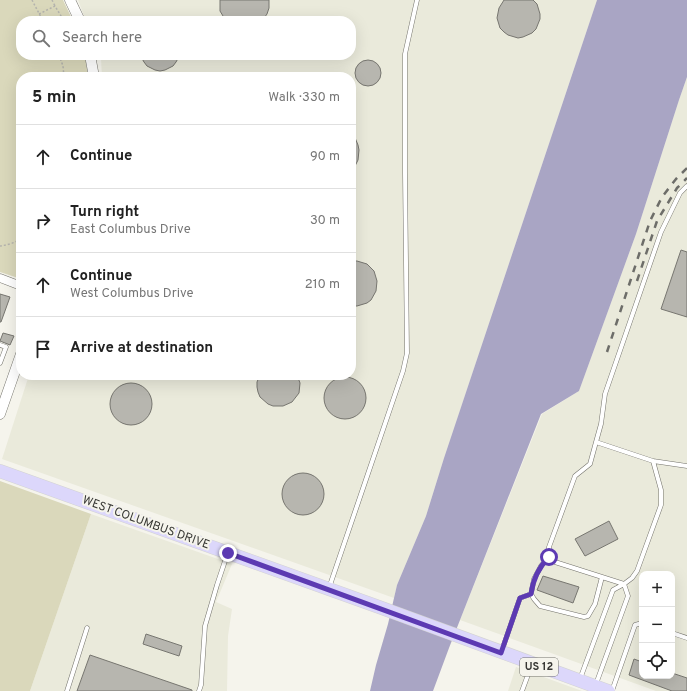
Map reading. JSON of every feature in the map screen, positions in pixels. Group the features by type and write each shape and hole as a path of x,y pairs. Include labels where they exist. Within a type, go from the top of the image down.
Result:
{"main road":[{"name":"WEST COLUMBUS DRIVE","path":"0,471 379,607 501,653"},
{"name":"US 12","path":"501,653 602,689"}],"street":[{"path":"70,0 78,16"},
{"path":"91,60 93,72"},
{"path":"0,278 16,284"},
{"path":"0,414 16,368"}],"lane":[{"path":"328,589 403,371 407,353 405,54 417,0"},
{"path":"602,577 595,604 588,616 584,617 540,606 531,594 534,579 540,566 549,557 549,547 575,476 590,464 601,424 605,394 661,232 680,193 687,186"},
{"path":"0,345 6,347 0,363"},
{"path":"596,442 653,461 687,466"},
{"path":"579,681 613,590 632,578 637,571 661,505 661,490 653,461"},
{"path":"199,691 205,626 228,553"},
{"path":"549,557 555,562 624,584"},
{"path":"602,689 628,596 624,584"},
{"path":"501,653 520,598 531,594"},
{"path":"612,691 636,625 639,624"},
{"path":"67,691 87,628"},
{"path":"675,633 687,638"},
{"path":"522,691 532,664"}],"path":[{"path":"32,0 39,14 55,6"},
{"path":"52,0 61,16"},
{"path":"61,60 64,72"},
{"path":"0,246 16,241"}],"shaded area":[{"path":"0,0 63,0 71,16 16,16 16,60 86,60 87,72 16,72 16,277 0,272"},
{"path":"78,0 597,0 426,516 397,585 394,598 2,459 27,380 356,380 356,72 102,72 101,60 356,60 356,16 84,16"},
{"path":"597,0 687,0 687,77 636,234 579,391 541,414 433,691 370,691 397,585 426,516"},
{"path":"687,77 687,691 656,691 460,620 542,414 579,391 636,234"},
{"path":"0,481 91,514 30,691 0,691"},
{"path":"91,514 232,564 216,602 232,609 228,636 227,691 30,691"},
{"path":"516,667 582,691 508,691"}],"building":[{"path":"220,0 269,0 269,8 266,16 223,16 220,11"},
{"path":"504,0 533,0 537,4 540,19 536,29 532,33 518,38 508,35 500,28 497,18 499,8"},
{"path":"143,60 177,60 173,66 160,71 147,66"},
{"path":"363,61 373,61 380,68 380,78 373,85 363,85 356,78 356,68"},
{"path":"356,140 359,150 356,164"},
{"path":"681,250 687,252 687,317 661,309"},
{"path":"356,261 367,264 374,271 377,281 376,291 371,300 357,306"},
{"path":"0,294 10,297 1,322 0,322"},
{"path":"3,333 14,336 10,345 0,341"},
{"path":"258,380 299,380 299,393 292,402 283,406 273,406 268,404 260,397"},
{"path":"333,380 356,380 363,386 366,394 366,402 363,410 357,416 349,419 341,419 333,416 327,410 324,402 325,390"},
{"path":"127,383 135,383 143,386 149,392 152,404 149,416 143,422 135,425 127,425 119,422 113,416 110,408 110,400 113,392 119,386"},
{"path":"299,473 307,473 315,476 321,482 324,494 321,506 315,512 307,515 299,515 291,512 285,506 282,498 282,490 285,482 291,476"},
{"path":"609,521 618,539 585,556 575,539"},
{"path":"543,576 579,587 573,603 537,590"},
{"path":"146,634 182,646 179,656 143,644"},
{"path":"90,655 192,690 192,691 77,691"},
{"path":"634,659 639,661 639,679 629,675"},
{"path":"675,674 687,678 687,691 672,691 640,679 675,679"}],"railway":[{"path":"607,352 650,221 662,197 687,168"},
{"path":"637,281 657,221 677,188 687,178"}],"route":[{"path":"228,553 472,641 501,653 520,598 531,594 534,579 540,566 549,557"}]}
